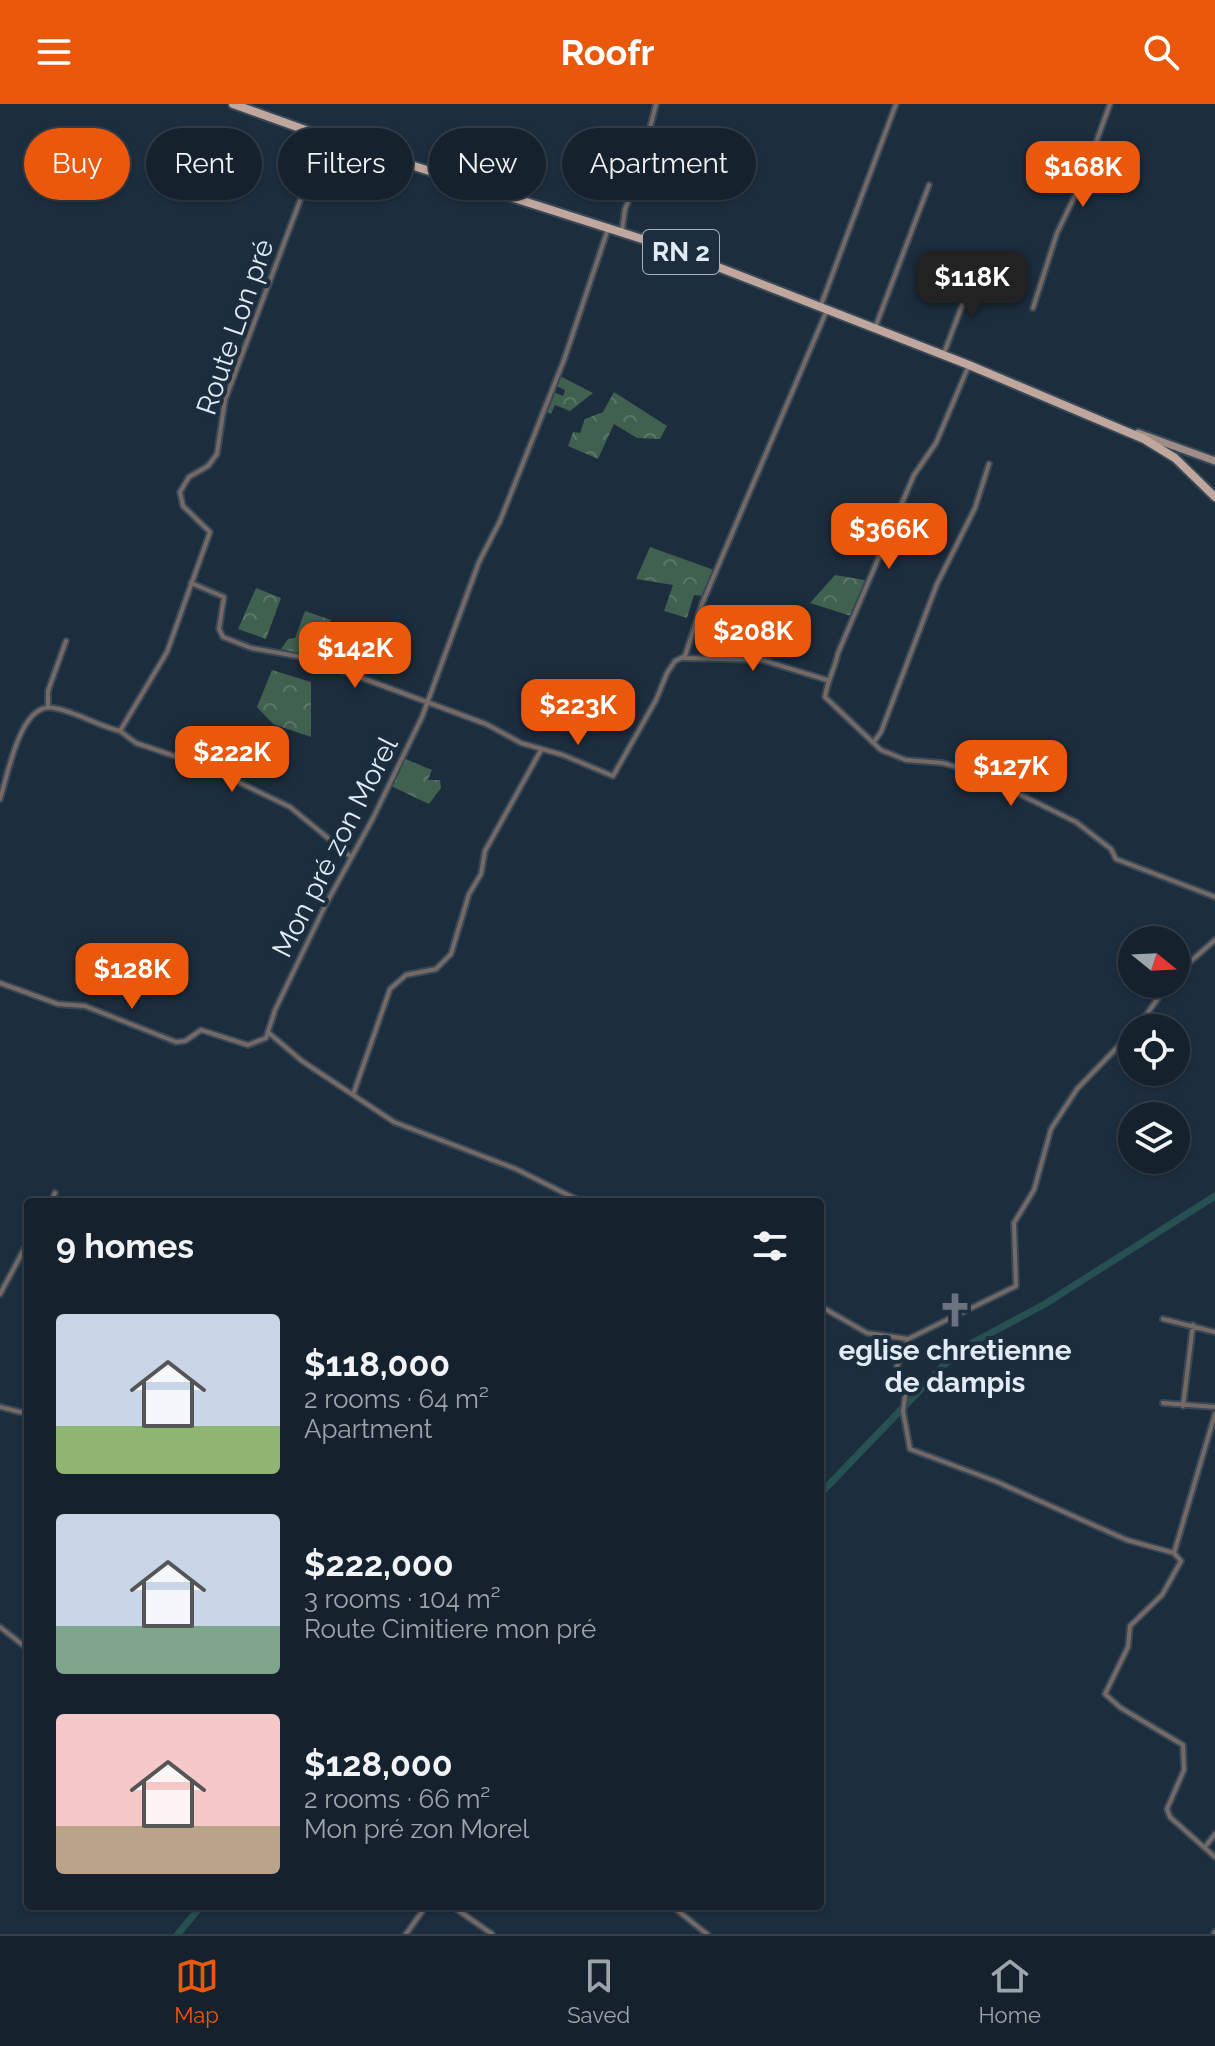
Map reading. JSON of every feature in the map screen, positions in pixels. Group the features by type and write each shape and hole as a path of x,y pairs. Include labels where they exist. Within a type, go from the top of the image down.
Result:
{"main road":[{"name":"RN 2","path":"233,104 299,128"},
{"name":"RN 2","path":"413,165 622,231 969,365 1119,428 1175,458 1215,497"},
{"path":"1119,428 1215,461"}],"street":[{"path":"622,231 625,209 637,180 656,104"},
{"path":"191,583 224,597 219,629 223,637 251,648 308,658 486,724 604,775 617,774 626,748 656,700 667,673 681,658 823,309 896,104"},
{"path":"1033,308 1057,233 1082,181 1110,104"},
{"path":"875,329 929,185"},
{"name":"Route Lon pré","path":"120,731 164,660 210,532 183,506 180,492 189,477 208,466 217,454 225,400 300,200"},
{"name":"Mon pré zon Morel","path":"269,1033 280,999 350,856 396,773 428,702 479,562 500,521 564,360 609,227"},
{"path":"943,355 974,274"},
{"path":"969,365 936,443 914,475 838,653 835,668 827,680 825,697 873,743 906,760 943,763 974,772 1076,822 1111,849 1116,859 1215,897"},
{"path":"873,743 881,732 937,584 975,508 989,464"},
{"path":"48,707 48,691 66,641"},
{"path":"681,658 762,660 827,680"},
{"path":"0,799 20,732 31,716 48,707 120,731 136,743 207,767 290,807 350,856"},
{"path":"354,1092 390,989 406,975 436,969 451,954 469,894 481,874 485,851 541,750"},
{"path":"1190,962 1215,940"},
{"path":"0,983 58,1004 85,1006 176,1042 185,1041 201,1030 248,1045 266,1038 269,1033 302,1061 354,1092 394,1122 526,1173 573,1198"},
{"path":"824,1308 867,1333 908,1339 1016,1286 1014,1223 1034,1190 1051,1129 1077,1089 1118,1047"},
{"path":"53,1198 55,1193"},
{"path":"0,1294 24,1249"},
{"path":"1163,1319 1215,1332"},
{"path":"1183,1406 1193,1325"},
{"path":"908,1339 897,1366 906,1390 903,1411 910,1449 995,1481 1127,1540 1174,1553 1181,1561 1162,1595 1130,1626 1128,1647 1105,1694 1121,1708 1183,1745 1184,1770 1167,1809 1170,1817 1215,1857"},
{"path":"1163,1403 1215,1407"},
{"path":"0,1407 24,1413"},
{"path":"1174,1553 1212,1441 1215,1414"},
{"path":"0,1627 24,1646"},
{"path":"1205,1847 1215,1834"},
{"path":"406,1934 423,1910"},
{"path":"458,1910 492,1934"},
{"path":"677,1910 707,1934"}],"green space":[{"path":"558,375 593,393 570,411 555,405 551,414 545,411 553,392 563,396 565,390 554,385"},
{"path":"614,392 667,426 660,439 637,438 614,424 598,459 568,446 573,432 580,433 585,419 603,412"},
{"path":"650,547 714,570 703,596 694,595 687,618 664,611 673,585 636,579"},
{"path":"835,575 865,580 851,616 810,603"},
{"path":"256,588 281,598 266,639 238,629"},
{"path":"305,611 331,620 314,658 281,649 288,639 295,638"},
{"path":"272,670 311,682 311,737 273,724 257,707"},
{"path":"403,758 432,770 428,780 440,780 441,788 429,804 391,786"}],"waterway":[{"path":"824,1490 945,1364 972,1343 1045,1304 1215,1196"},
{"path":"178,1934 198,1910"}],"place":[{"name":"eglise chretienne de dampis","path":"955,1310"}]}
